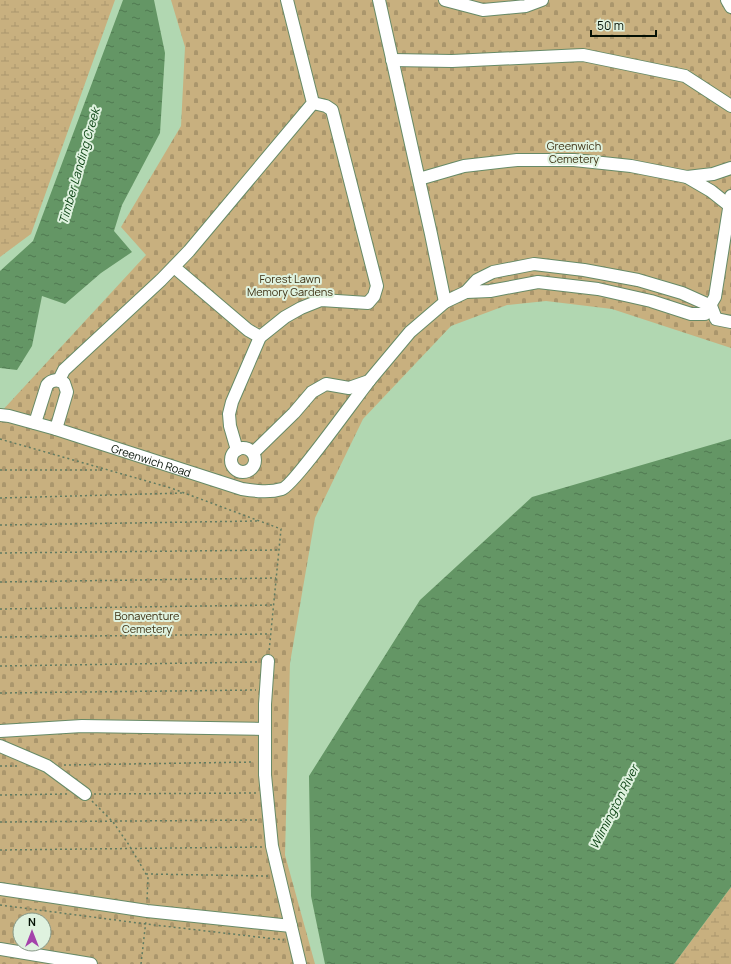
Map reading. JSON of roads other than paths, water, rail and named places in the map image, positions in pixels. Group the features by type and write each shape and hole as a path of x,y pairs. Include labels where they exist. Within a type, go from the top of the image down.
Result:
{"street":[{"path":"287,0 313,103"},
{"path":"379,0 445,302"},
{"path":"446,0 483,10 526,6 542,0"},
{"path":"727,0 731,7"},
{"path":"392,60 452,61 583,55 686,76 731,106"},
{"path":"58,380 64,370 174,267 189,251 313,103"},
{"path":"237,450 230,426 229,414 232,402 260,337 285,317 301,308 321,300 368,303 374,296 377,286 332,110 326,106 313,103"},
{"path":"419,179 464,166 517,160 574,160 631,166 687,177 713,174 731,168"},
{"path":"466,292 478,292 538,282 598,289 652,301 691,314 705,314 715,297 729,223 730,201 687,177"},
{"path":"466,292 477,280 493,272 534,264 584,270 638,280 682,293 711,306 716,319 731,322"},
{"path":"174,267 242,326 260,337"},
{"name":"Greenwich Road","path":"0,415 35,423 242,489 262,492 284,489 369,381 410,332 445,302 466,292"},
{"path":"35,423 47,385 52,381 58,380 64,383 67,392 56,430"},
{"path":"253,454 312,392 326,384 349,388 369,381"},
{"path":"220,482 232,465 232,457 237,450 244,448 253,454 255,461 242,489"},
{"path":"232,465 240,472 250,470"},
{"path":"268,662 265,729 266,793 272,846 300,964"},
{"path":"0,731 82,726 265,729"},
{"path":"0,746 47,766 84,794"},
{"path":"0,889 147,911 291,926"},
{"path":"0,949 91,964"}],"water":[{"name":"Timber Landing Creek","path":"123,0 154,0 165,53 160,133 122,205 114,231 132,252 101,273 65,304 42,296 32,346 17,370 0,368 0,271 33,241"},
{"name":"Wilmington River","path":"731,439 731,887 674,964 325,964 311,896 309,776 420,600 532,497"}],"park label":[{"name":"Greenwich Cemetery","path":"574,151"},
{"name":"Forest Lawn Memory Gardens","path":"290,284"},
{"name":"Bonaventure Cemetery","path":"147,621"}]}
